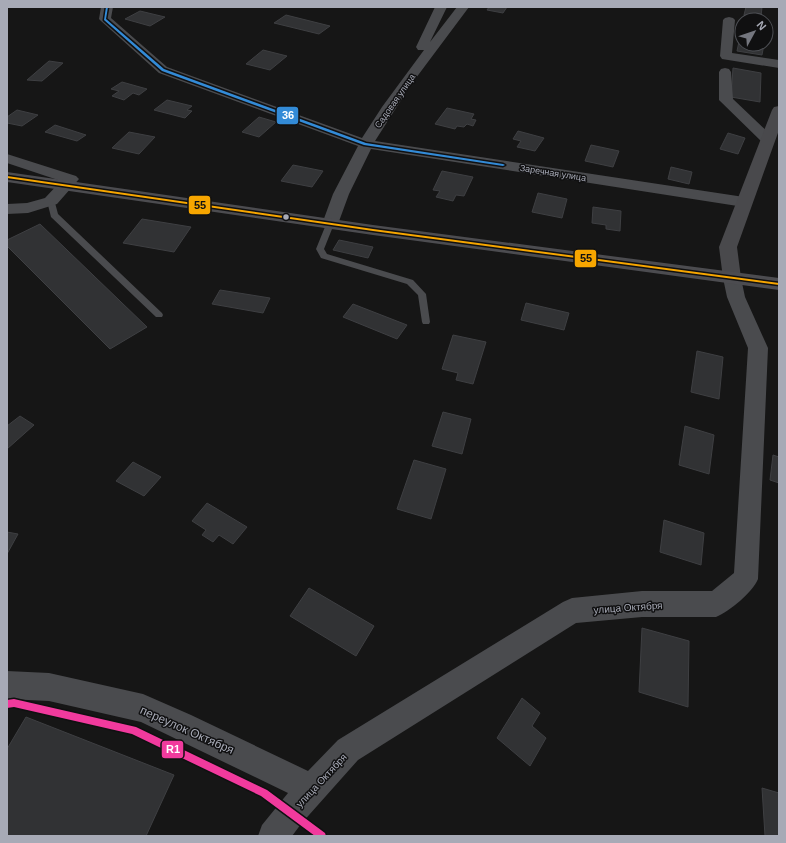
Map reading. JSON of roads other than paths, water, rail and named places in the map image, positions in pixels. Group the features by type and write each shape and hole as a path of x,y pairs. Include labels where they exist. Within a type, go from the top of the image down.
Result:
{"main road":[{"path":"7,177 330,224 773,283"}],"street":[{"path":"425,58 421,49 441,7"},
{"name":"Садовая улица","path":"330,224 346,181 365,144 388,109 463,7"},
{"name":"Заречная улица","path":"106,13 163,70 365,144 744,202"},
{"path":"729,20 726,56 779,64"},
{"path":"725,72 726,100 768,139"},
{"path":"732,278 728,247 779,110"},
{"path":"7,158 71,180 51,201 28,208 7,209"},
{"name":"улица Октября","path":"273,836 290,813 348,750 572,611 642,604 716,604 746,579 758,348 736,297 732,278"},
{"name":"переулок Октября","path":"7,685 49,687 143,708 188,728 313,789"}],"lane":[{"path":"51,201 54,215 160,315"},
{"path":"330,224 320,249 324,256 410,282 422,294 426,322"}]}
